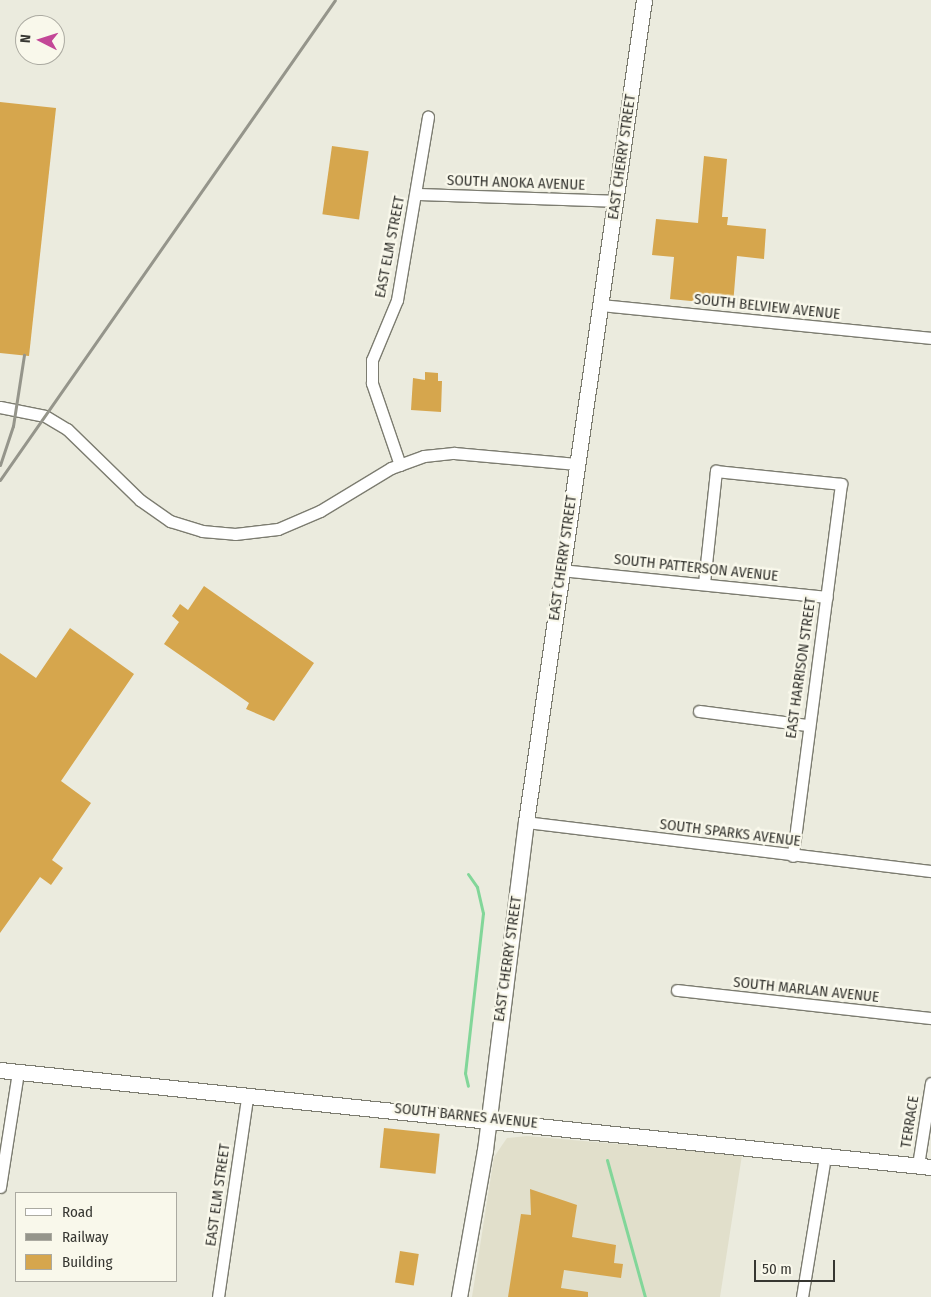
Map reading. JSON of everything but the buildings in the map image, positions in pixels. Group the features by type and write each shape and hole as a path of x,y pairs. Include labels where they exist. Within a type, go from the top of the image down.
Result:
{"street":[{"name":"EAST CHERRY STREET","path":"459,1297 471,1222 468,1199 475,1150 487,1117 561,570 644,0"},
{"name":"EAST ELM STREET","path":"400,465 372,383 372,360 397,300 428,117"},
{"name":"SOUTH ANOKA AVENUE","path":"416,194 615,201"},
{"name":"SOUTH BELVIEW AVENUE","path":"601,305 931,338"},
{"path":"0,407 45,416 67,429 140,500 170,521 202,531 235,534 278,529 320,511 400,465 424,456 454,453 576,464"},
{"name":"EAST HARRISON STREET","path":"704,583 716,471 841,484 827,597 807,725 792,856"},
{"name":"SOUTH PATTERSON AVENUE","path":"561,570 704,583 827,597"},
{"path":"699,711 807,725"},
{"name":"SOUTH SPARKS AVENUE","path":"526,822 792,856 931,870"},
{"name":"SOUTH MARLAN AVENUE","path":"677,990 931,1018"},
{"name":"SOUTH BARNES AVENUE","path":"0,1070 247,1097 487,1117 924,1166"},
{"path":"0,1187 18,1072"},
{"name":"TERRACE","path":"924,1166 931,1083"},
{"name":"EAST ELM STREET","path":"218,1297 247,1097"},
{"path":"802,1297 825,1156"}],"shaded area":[{"path":"527,1136 742,1155 720,1297 472,1297 494,1157 507,1138"}],"waterway":[{"path":"468,874 477,887 483,913 465,1073 468,1086"},
{"path":"607,1160 645,1297"}],"railway":[{"path":"0,480 335,0"},
{"path":"0,465 13,426 24,355"}]}
